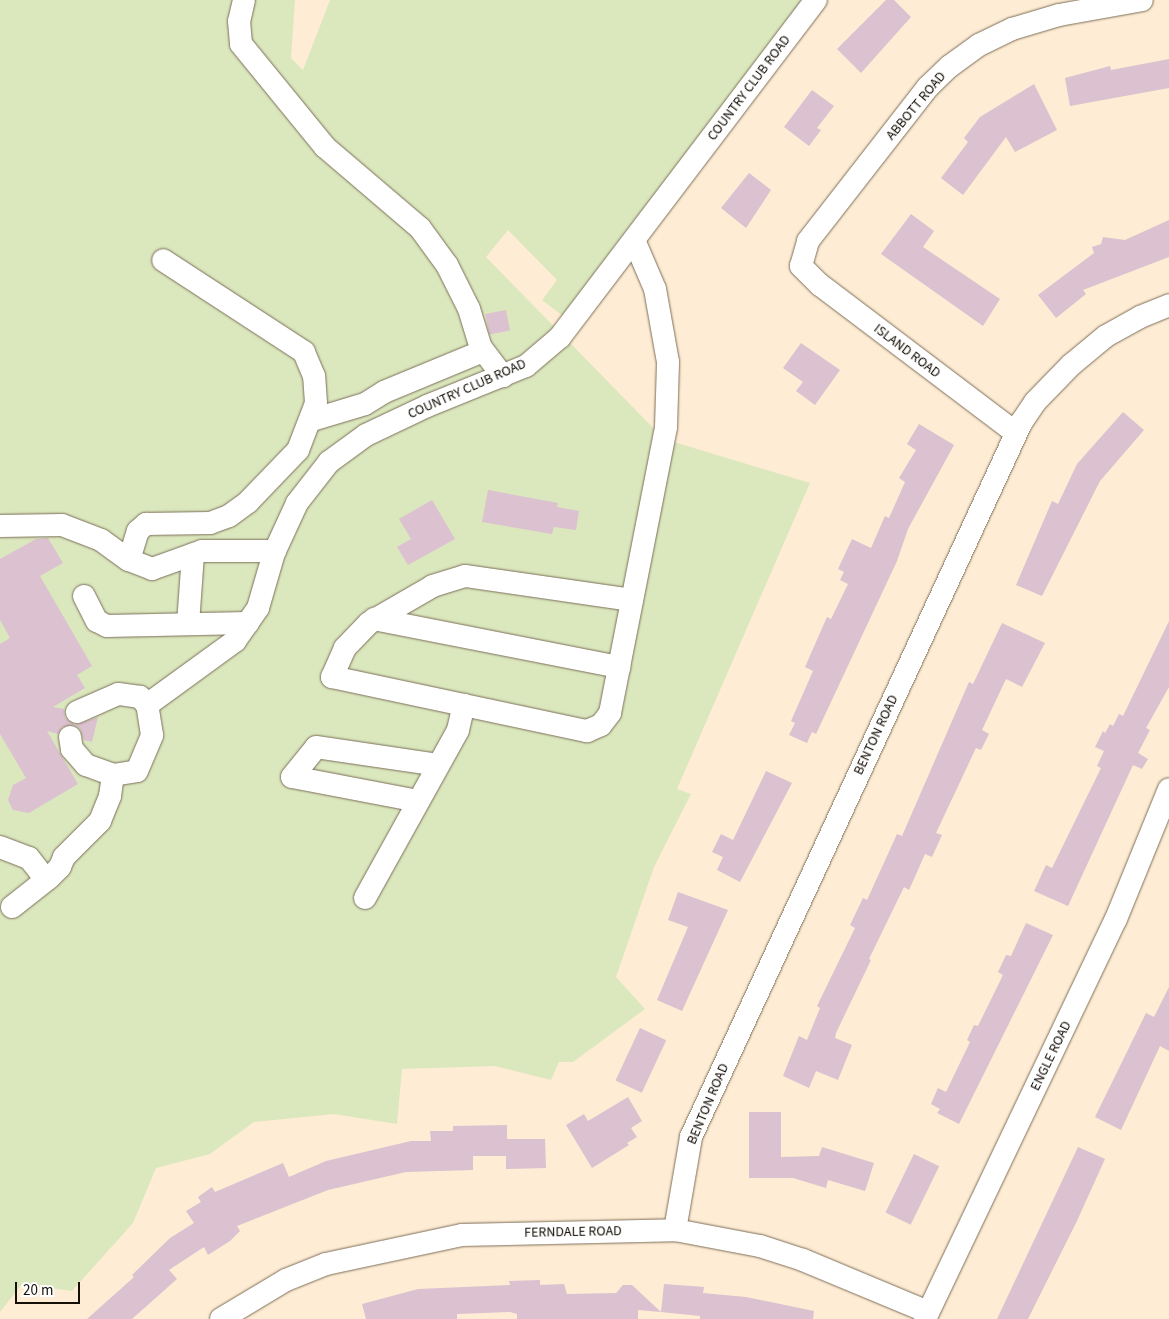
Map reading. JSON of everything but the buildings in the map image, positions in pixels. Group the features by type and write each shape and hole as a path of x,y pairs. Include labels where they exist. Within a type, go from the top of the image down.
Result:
{"street":[{"path":"244,0 239,21 241,44 325,147 420,228 447,265 469,310 483,351 504,376"},
{"name":"COUNTRY CLUB ROAD","path":"147,705 235,642 258,608 275,550 297,503 329,462 366,436 427,406 526,366 560,337 816,0"},
{"name":"ABBOTT ROAD","path":"801,266 808,241 928,87 950,66 980,45 1012,29 1059,15 1142,0"},
{"path":"632,600 466,576 433,586 374,620 345,648 332,677 586,731 601,725 610,712 666,427 668,362 655,289 634,240"},
{"path":"129,560 138,531 146,524 203,524 229,516 248,502 298,450 312,420 316,403 314,376 304,352 163,260"},
{"name":"ISLAND ROAD","path":"801,266 820,285 1016,433"},
{"name":"BENTON ROAD","path":"675,1230 691,1137 1016,433 1035,402 1071,365 1106,336 1140,317 1169,305"},
{"path":"312,420 364,404 384,392 483,351"},
{"path":"188,624 203,524"},
{"path":"0,526 62,525 102,540 129,560 152,569 198,553 275,550"},
{"path":"84,596 97,621 107,626 248,623"},
{"path":"374,620 618,667"},
{"path":"70,737 72,749 86,765 113,775 137,771 152,735 147,705 140,697 118,694 77,712"},
{"path":"365,898 458,730 464,705"},
{"path":"418,802 292,777 316,747 438,765"},
{"path":"12,907 60,867 64,856 100,821 110,796 113,775"},
{"name":"ENGLE ROAD","path":"926,1316 1116,919 1169,789"},
{"path":"0,848 29,858 46,880"},
{"name":"FERNDALE ROAD","path":"221,1319 286,1280 326,1264 462,1235 675,1230 760,1246 803,1260 926,1316"}],"green space":[{"path":"0,0 295,0 291,58 303,70 330,0 815,0 568,320 542,300 557,280 508,230 486,257 664,439 810,483 677,789 691,794 654,867 616,977 645,1009 573,1062 559,1062 551,1080 495,1066 402,1069 397,1124 334,1114 254,1122 210,1154 156,1168 133,1223 72,1291 22,1284 0,1312"}]}
